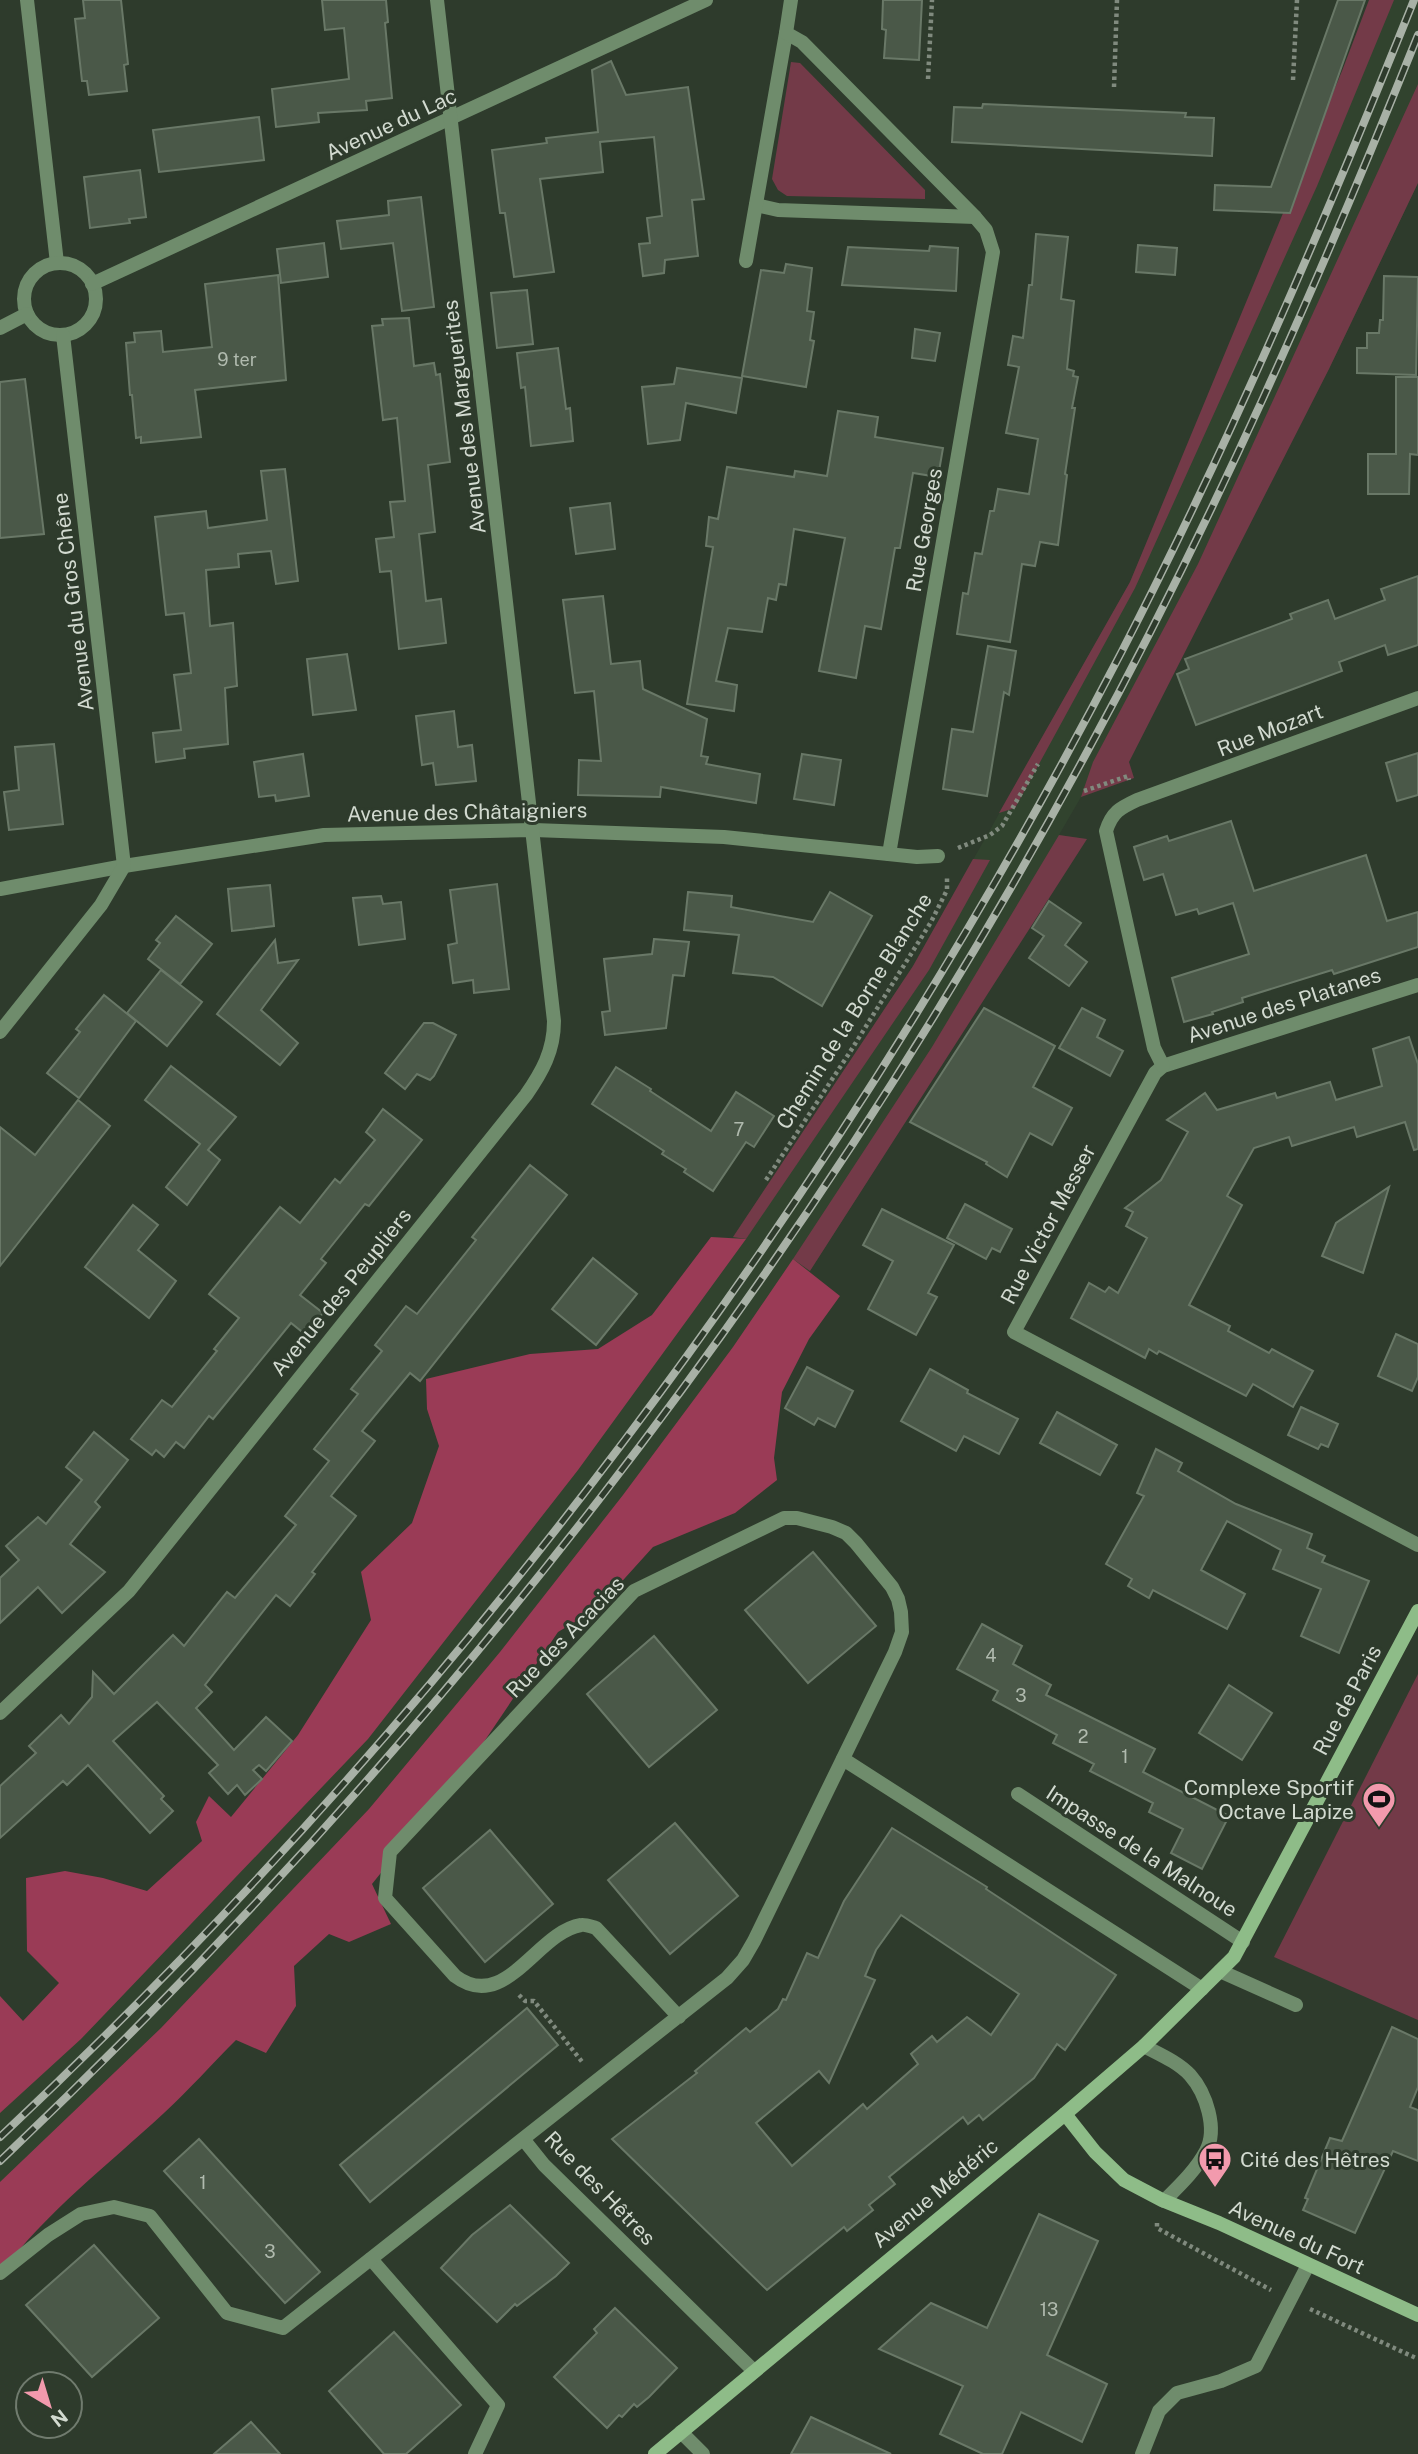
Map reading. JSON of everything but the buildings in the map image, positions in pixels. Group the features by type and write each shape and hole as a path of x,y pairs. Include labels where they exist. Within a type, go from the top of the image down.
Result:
{"main road":[{"name":"Rue de Paris","path":"1234,1957 1418,1611"},
{"name":"Avenue Médéric","path":"656,2454 1065,2115 1144,2046 1234,1957"},
{"name":"Avenue du Fort","path":"1065,2115 1095,2152 1124,2180 1164,2202 1219,2223 1418,2315"}],"street":[{"path":"27,0 57,263"},
{"name":"Avenue des Marguerites","path":"437,0 534,830"},
{"name":"Avenue du Lac","path":"92,284 706,0"},
{"path":"746,261 791,0"},
{"name":"Rue Georges","path":"786,33 802,42 975,217 986,230 993,252 889,854"},
{"path":"756,205 778,210 975,217"},
{"path":"57,263 78,268 92,284 96,295 91,317 84,326 74,332 63,335 42,330 33,324 27,314 24,292 36,272 45,266 57,263"},
{"path":"0,328 27,314"},
{"name":"Avenue du Gros Chêne","path":"63,335 124,866"},
{"name":"Rue Mozart","path":"1163,1066 1154,1048 1106,831 1110,817 1117,809 1137,800 1418,698"},
{"name":"Avenue des Châtaigniers","path":"0,889 124,866 324,835 534,830 724,836 917,857 938,856"},
{"name":"Avenue des Peupliers","path":"0,1713 129,1591 517,1106 542,1071 550,1051 554,1021 534,830"},
{"path":"0,1032 101,905 124,866"},
{"name":"Avenue des Platanes","path":"1163,1066 1418,985"},
{"name":"Rue Victor Messer","path":"1163,1066 1150,1080 1014,1332 1418,1545"},
{"name":"Rue des Acacias","path":"524,2140 727,1978 743,1960 895,1652 902,1632 901,1612 892,1587 846,1533 818,1522 784,1518 634,1591 390,1852 385,1898 456,1976 467,1984 484,1986 504,1979 563,1933 582,1924 596,1928 678,2017"},
{"path":"842,1759 1202,1989"},
{"name":"Impasse de la Malnoue","path":"1018,1794 1243,1942"},
{"path":"1220,1970 1296,2005"},
{"path":"1144,2046 1172,2061 1190,2075 1202,2094 1211,2121 1207,2149 1189,2175 1164,2202"},
{"name":"Rue des Hêtres","path":"0,2273 48,2235 81,2214 114,2207 150,2216 227,2313 283,2328 524,2140 544,2165 754,2371"},
{"path":"371,2259 498,2405 475,2454"},
{"path":"1142,2454 1159,2411 1177,2393 1221,2381 1256,2366 1308,2265"},
{"path":"681,2432 703,2454"}],"path":[{"path":"928,79 932,0"},
{"path":"1114,87 1117,0"},
{"path":"1293,80 1297,0"},
{"path":"938,856 990,835 1002,826 1038,764"},
{"path":"1084,791 1128,776"},
{"name":"Chemin de la Borne Blanche","path":"766,1180 932,922 947,890 947,874 938,856"},
{"path":"504,1979 524,2001 534,2001 596,2082"}],"shaded area":[{"path":"1369,0 1394,0 1317,186 1135,588 1015,808 999,813 1130,582"},
{"path":"1377,0 1418,0 1418,183 1329,369 1059,835 1086,839 767,1338 413,1779 0,2213 0,2090 687,1307 913,966 1130,582"},
{"path":"791,62 800,63 925,190 925,199 787,196 778,190 772,179"},
{"path":"1418,84 1418,183 1329,369 1129,762 1134,778 1081,797 1093,762 1198,564"},
{"path":"1059,835 1087,839 810,1271 793,1259 932,1047"},
{"path":"973,859 990,860 929,970 746,1239 733,1237 913,966"},
{"path":"711,1237 746,1239 578,1470 368,1739 81,2039 0,2113 0,1996 23,2021 59,1983 27,1951 26,1878 65,1871 103,1878 147,1891 202,1841 196,1822 209,1796 231,1817 298,1735 371,1620 361,1572 412,1523 439,1446 427,1409 426,1379 530,1354 598,1349 652,1315"},
{"path":"793,1259 840,1296 809,1339 782,1392 774,1458 777,1480 735,1513 653,1547 597,1609 558,1632 473,1758 372,1884 391,1924 349,1942 329,1934 294,1966 296,2006 266,2053 236,2040 173,2104 57,2210 0,2274 0,2182 161,2028 369,1809 500,1652 623,1495 733,1347"},
{"name":"Complexe Sportif Octave Lapize","path":"1418,1674 1418,2020 1274,1957"}],"railway":[{"path":"0,2137 167,1974 326,1803 479,1625 624,1442 761,1252 889,1057 1010,856 1122,651 1201,491 1276,329 1414,0"},
{"path":"0,2161 159,2004 312,1841 459,1673 599,1500 732,1321 858,1136 976,947 1087,752 1178,577 1303,308 1418,35"}],"place":[{"name":"Complexe Sportif Octave Lapize","path":"1379,1829"},
{"name":"Cité des Hêtres","path":"1215,2189"}]}
